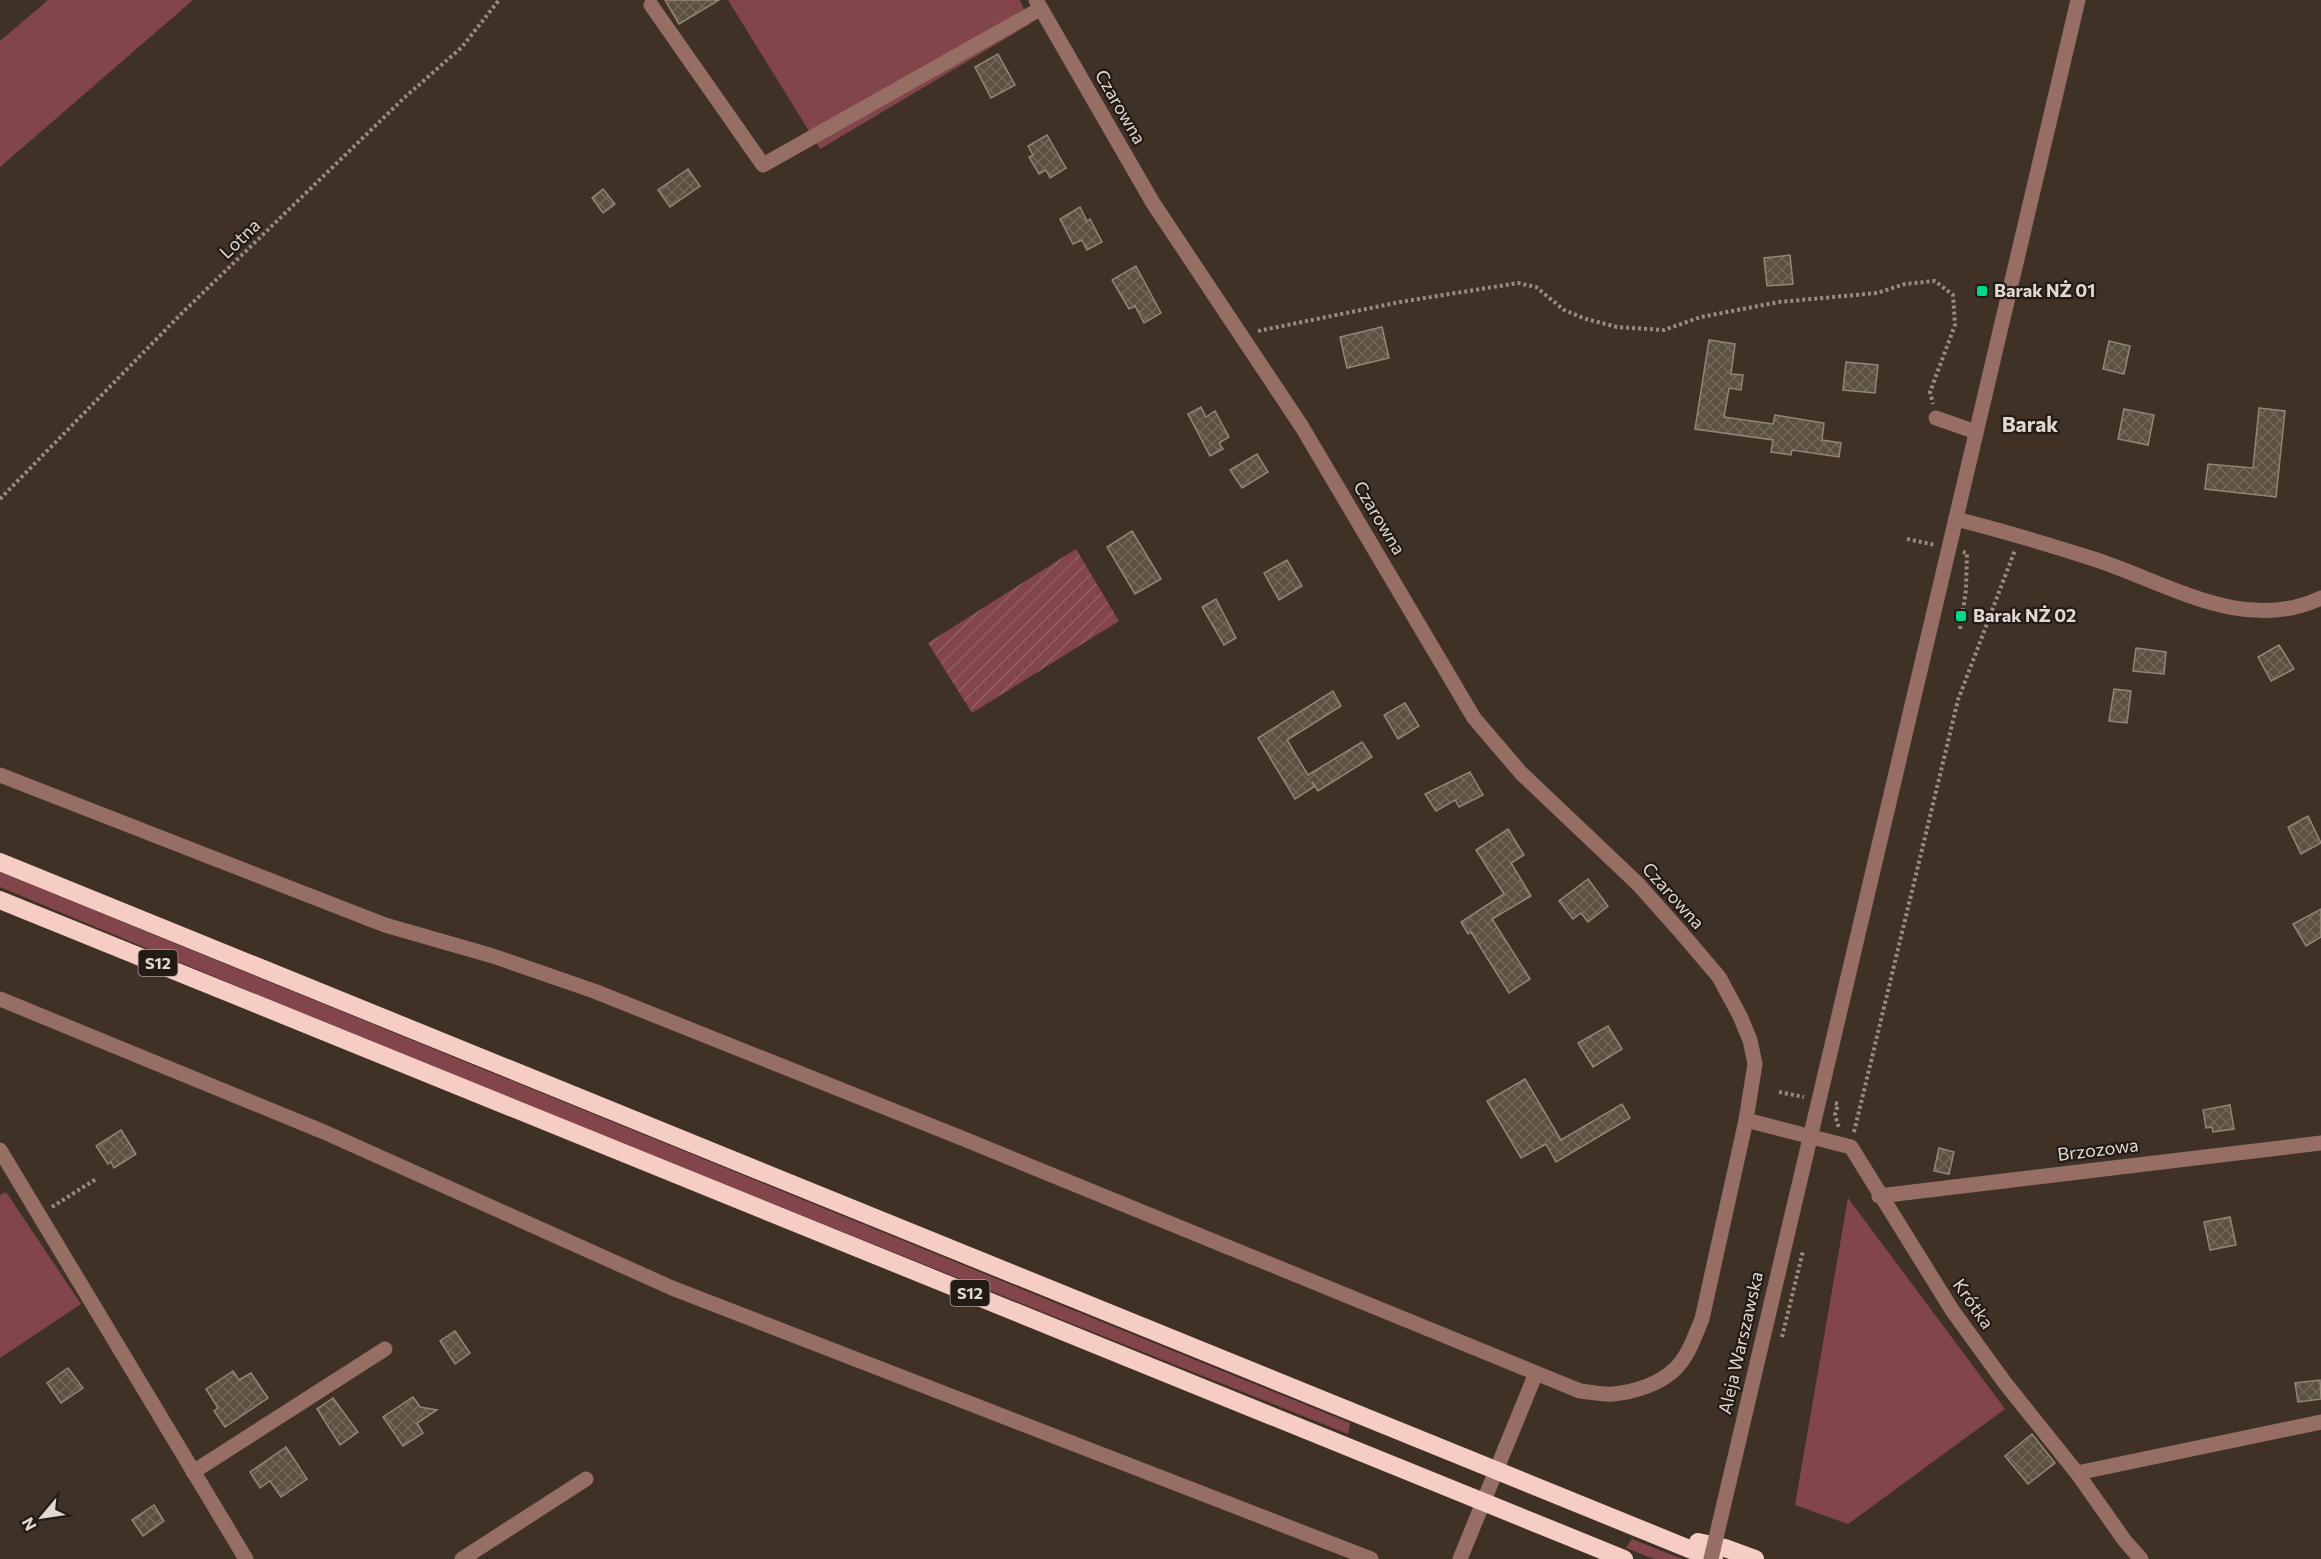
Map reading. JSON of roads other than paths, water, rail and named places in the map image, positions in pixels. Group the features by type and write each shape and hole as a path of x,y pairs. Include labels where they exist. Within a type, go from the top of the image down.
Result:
{"highway":[{"name":"S12","path":"0,862 1635,1527 1725,1548 1755,1559"},
{"name":"S12","path":"0,900 1624,1559"},
{"path":"1635,1527 1712,1559"}],"street":[{"name":"Aleja Warszawska","path":"1712,1559 2078,0"},
{"path":"651,5 763,165 1038,5"},
{"name":"Czarowna","path":"0,775 385,925 493,956 594,991 964,1138 1580,1391 1611,1395 1637,1390 1659,1380 1676,1368 1690,1348 1702,1319 1746,1120 1755,1064 1750,1040 1740,1016 1719,977 1638,884 1521,773 1474,718 1302,427 1154,203 1038,5"},
{"path":"1936,418 1976,432"},
{"path":"1956,519 2099,561 2188,596 2229,608 2265,612 2310,603 2321,598"},
{"path":"0,999 324,1132 672,1288 1371,1559"},
{"path":"1746,1120 1810,1135"},
{"name":"Krótka","path":"1810,1135 1851,1147 1952,1310 2005,1383 2077,1473 2101,1509 2141,1559"},
{"name":"Brzozowa","path":"1880,1196 2321,1143"},
{"path":"0,1150 246,1559"},
{"path":"193,1473 385,1349"},
{"path":"1460,1559 1536,1373"},
{"path":"2077,1473 2321,1422"},
{"path":"462,1559 586,1479"}],"place":[{"name":"Barak NŻ 01","path":"1982,291"},
{"name":"Barak NŻ 02","path":"1961,616"}],"district":[{"name":"Barak","path":"2030,425"}]}
